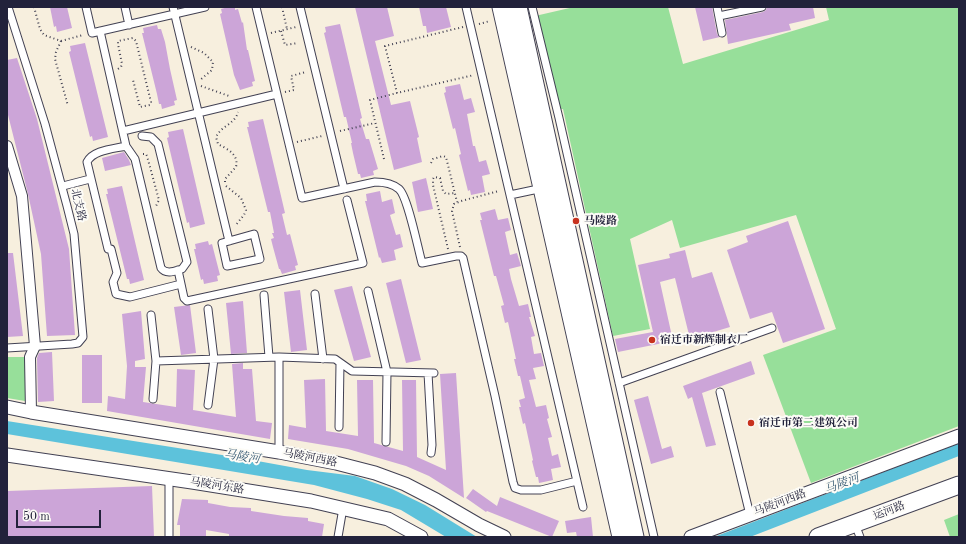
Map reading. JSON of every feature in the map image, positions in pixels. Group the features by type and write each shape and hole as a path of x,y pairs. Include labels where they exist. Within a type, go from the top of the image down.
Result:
{"street":[{"path":"501,7 549,186 635,537"},
{"path":"518,7 549,186 621,537"},
{"path":"7,146 22,196 35,346 30,357 30,412"},
{"name":"马陵河西路","path":"7,407 279,452 336,463 375,473 405,484 479,525 504,537"},
{"name":"马陵河西路","path":"691,537 959,436"},
{"name":"马陵河东路","path":"7,455 311,501 388,519 421,537"},
{"name":"运河路","path":"818,537 858,530 959,485"}],"lane":[{"name":"北支路","path":"7,348 72,344 78,343 83,337 74,234 63,186 8,7"},
{"path":"86,7 92,33 129,24 174,10 205,7"},
{"path":"124,7 129,24"},
{"path":"256,7 302,198 375,182 386,182 396,186 402,192 422,263 461,256 463,258 515,488 521,490 541,490 577,481"},
{"path":"300,7 344,189"},
{"path":"466,7 583,507"},
{"path":"532,7 561,125 654,537"},
{"path":"717,7 722,33"},
{"path":"719,16 762,7"},
{"path":"174,10 230,241"},
{"path":"100,31 126,146 134,157 161,268 166,272 182,269 187,262 158,144 151,137 142,136"},
{"path":"123,131 277,94"},
{"path":"126,146 95,154 89,157 87,162 108,248 112,249 116,273 113,282 116,294 130,297 181,284"},
{"path":"63,186 90,179"},
{"path":"509,192 549,186"},
{"path":"178,270 184,298 187,301 362,263 347,200"},
{"path":"254,234 260,259 227,266 222,243 230,241 254,234"},
{"path":"368,291 387,372 386,442"},
{"path":"315,294 323,359"},
{"path":"264,295 269,357"},
{"path":"208,309 214,359 208,405"},
{"path":"151,315 156,361 153,399"},
{"path":"619,383 772,328"},
{"path":"156,361 269,357 335,359 352,372 431,373 431,453"},
{"path":"279,357 279,452"},
{"path":"339,427 340,363"},
{"path":"720,392 750,515"},
{"path":"169,479 169,537"},
{"path":"338,537 343,508"}],"path":[{"path":"34,7 41,32 44,35 61,41 92,33"},
{"path":"282,7 287,30"},
{"path":"263,36 304,25"},
{"path":"282,31 286,45 298,42 300,50"},
{"path":"109,71 122,67 118,41 133,38 136,41 150,105 140,108 133,80"},
{"path":"61,41 56,52 55,59 68,106"},
{"path":"188,44 204,53 213,62 213,68 207,75 200,78 200,85 233,97 238,104 238,113 236,118 220,130 216,137 218,144 230,151 236,159 236,167 226,179 225,185 241,198 246,210 233,229"},
{"path":"277,94 294,90 291,76 315,70"},
{"path":"384,159 370,100 397,93"},
{"path":"134,157 144,154 147,156 159,200 154,210"},
{"path":"431,163 433,159 443,156 446,157 457,202"},
{"path":"450,258 432,185 434,177 440,178 443,191 446,194 455,193"},
{"path":"463,258 452,211 454,204 457,202 509,192"}],"green space":[{"path":"574,7 668,7 683,64 829,20 826,7 959,7 959,426 811,483 763,355 836,329 796,215 680,248 672,220 630,239 650,329 613,336 563,109 556,110 535,16"},
{"path":"7,357 25,357 27,399 25,401 7,398"},
{"path":"959,514 959,537 950,537 944,520"}],"water":[{"path":"7,421 241,458 307,470 355,476 392,489 425,505 477,537 446,537 401,510 314,485 7,434"},
{"path":"959,443 959,456 750,537 714,537"}],"building":[{"path":"50,7 67,7 72,28 57,32 56,26 54,27"},
{"path":"235,7 235,10 238,9 242,23 243,22 247,50 255,81 252,82 253,86 240,90 234,75 220,14 222,13 221,9"},
{"path":"355,7 387,7 394,36 375,41 391,105 410,101 419,137 417,138 422,162 394,170"},
{"path":"419,7 446,7 451,27 427,33 426,26 423,26"},
{"path":"695,7 712,7 717,34 720,37 703,41"},
{"path":"767,7 813,7 815,18 789,24 791,30 728,44 725,20 763,12"},
{"path":"340,24 362,118 360,119 366,139 369,139 378,169 373,171 374,175 361,178 360,174 358,174 346,117 344,117 324,33 326,32 325,27"},
{"path":"157,25 158,29 161,29 165,42 177,100 174,101 175,105 162,109 161,104 159,104 142,33 144,33 143,28"},
{"path":"85,43 108,137 93,141 92,136 90,137 69,52 71,51 70,46"},
{"path":"17,58 37,119 69,249 75,335 47,336 41,254 28,194 7,111 7,60"},
{"path":"460,84 464,100 471,98 475,112 467,114 473,146 475,146 479,162 486,160 490,174 482,176 485,192 471,195 470,190 468,191 459,155 461,154 455,128 453,129 444,93 446,92 445,87"},
{"path":"263,119 285,213 282,214 287,235 290,234 298,265 295,266 296,270 282,274 279,269 271,239 274,238 272,233 274,233 270,212 268,212 247,127 249,127 248,122"},
{"path":"183,129 205,224 190,228 189,222 187,223 167,138 169,137 168,132"},
{"path":"124,152 131,165 105,171 102,158"},
{"path":"426,178 433,209 418,212 412,182"},
{"path":"122,186 144,280 130,284 129,279 127,279 106,194 108,194 107,189"},
{"path":"380,191 382,202 392,199 395,213 390,215 396,235 400,234 403,247 394,250 396,260 382,263 380,257 379,258 365,201 367,201 366,194"},
{"path":"495,209 498,220 508,218 511,230 505,232 510,255 517,253 521,266 509,269 511,279 519,306 528,304 531,317 529,317 535,336 531,337 534,354 541,353 544,366 533,368 536,379 529,380 536,407 546,405 549,418 547,419 552,437 548,438 552,456 558,454 561,467 551,469 553,480 539,483 532,461 525,423 523,424 519,407 521,407 519,400 525,398 514,359 516,359 508,322 505,323 501,306 504,305 496,276 494,276 480,220 482,220 480,213"},
{"path":"788,221 825,329 783,343 772,312 750,319 727,250 748,242 746,236"},
{"path":"208,241 209,245 212,244 220,275 217,276 218,281 204,284 203,279 201,280 194,249 196,249 195,244"},
{"path":"685,250 692,278 712,272 730,327 690,339 675,278 660,282 673,341 618,352 615,339 653,332 638,265 670,258 669,254"},
{"path":"7,253 13,253 23,336 7,337"},
{"path":"401,279 421,360 406,363 386,283"},
{"path":"352,286 371,357 354,361 334,290"},
{"path":"300,290 307,350 291,352 284,292"},
{"path":"243,301 247,353 231,354 226,303"},
{"path":"190,305 196,353 181,355 174,307"},
{"path":"141,311 145,359 135,361 135,367 146,367 143,402 176,407 177,369 195,370 193,410 236,417 232,364 243,363 243,369 252,369 256,421 272,423 270,439 107,411 108,396 125,399 127,366 122,314"},
{"path":"52,352 54,401 38,402 37,358 39,353"},
{"path":"82,355 102,355 102,403 82,403"},
{"path":"751,361 755,374 702,393 716,445 706,447 692,397 688,399 683,386"},
{"path":"456,373 464,498 429,476 406,466 348,449 288,439 289,425 306,428 304,380 325,379 326,431 358,436 357,380 373,380 374,443 403,451 402,380 416,380 417,457 446,470 440,374"},
{"path":"648,396 662,449 671,446 674,457 651,464 634,400"},
{"path":"152,486 154,537 8,537 7,491"},
{"path":"473,489 497,506 500,497 559,521 552,537 487,511 486,512 466,498"},
{"path":"182,499 208,500 208,503 230,507 251,508 251,511 308,518 308,521 324,524 322,537 229,537 229,534 206,530 206,537 180,537 180,525 177,525"},
{"path":"591,517 593,537 577,537 576,532 567,533 565,521"}],"place":[{"name":"马陵路","path":"576,221"},
{"name":"宿迁市新辉制衣厂","path":"652,340"},
{"name":"宿迁市第二建筑公司","path":"751,423"}],"water label":[{"name":"马陵河","path":"242,457"},
{"name":"马陵河","path":"842,484"}]}
